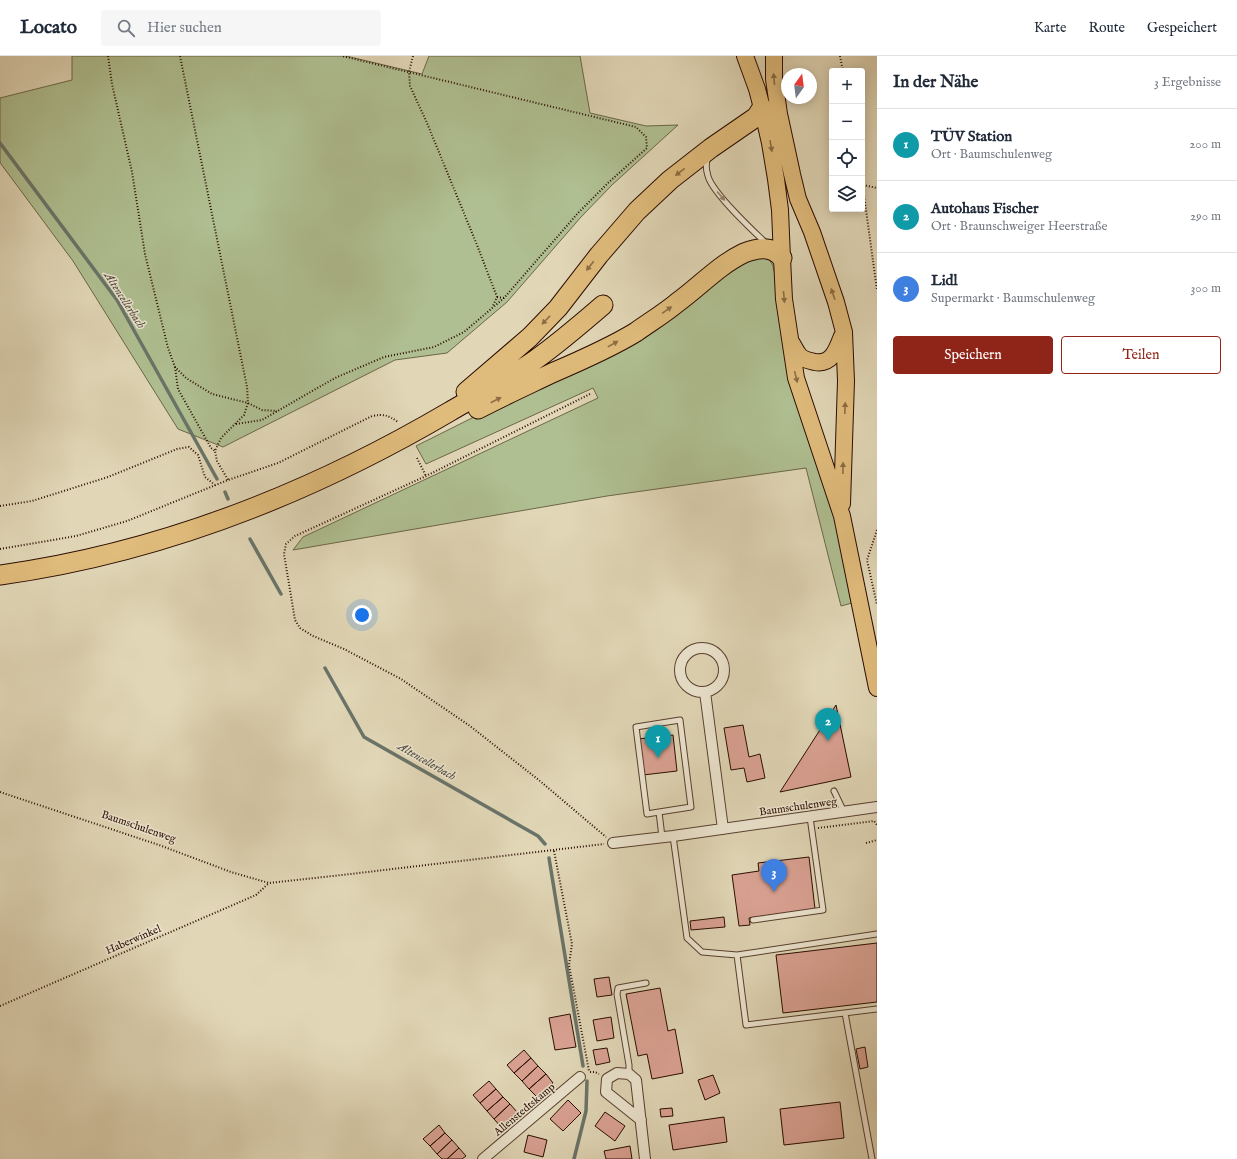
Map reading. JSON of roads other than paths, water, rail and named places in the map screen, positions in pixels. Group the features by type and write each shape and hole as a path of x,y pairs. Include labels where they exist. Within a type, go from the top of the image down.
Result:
{"highway":[{"path":"432,422 530,337 558,308 599,254 637,211 670,180 711,148 756,117 762,108"},
{"path":"385,448 408,448 506,394 595,354 635,332 678,303 716,271 745,253 764,248 777,254"},
{"path":"0,575 83,560 138,547 206,524 303,487 340,471 385,448 498,384 534,360 603,305"}],"main road":[{"path":"745,56 762,108 770,143 779,198 777,254 796,378 842,516 877,688"},
{"path":"774,56 774,79 778,107 798,199 812,232 836,302 844,332 846,381 842,516"},
{"path":"790,339 800,356 808,360 818,362 828,361 838,347 844,332"}],"street":[{"path":"698,648 710,649 715,652 722,661 724,667 724,672 720,683 706,692 700,692 689,688 685,684 680,674 680,668 684,657 688,653 698,648"},
{"path":"706,692 723,829"},
{"name":"Baumschulenweg","path":"613,843 877,807"},
{"path":"641,1120 606,1092 607,1079 617,1074 629,1074 636,1080 641,1120 645,1159"},
{"name":"Allenstedtskamp","path":"483,1159 580,1077"}],"lane":[{"path":"711,148 707,161 708,176 718,194 777,254"},
{"path":"680,720 691,807 659,812 647,814 636,727 680,720"},
{"path":"834,791 844,812"},
{"path":"659,812 662,837"},
{"path":"752,920 823,910 810,817"},
{"path":"673,836 686,938 702,952 737,955 877,934"},
{"path":"737,955 746,1025 877,1009"},
{"path":"629,1074 630,1065 617,994 618,988 646,983"},
{"path":"846,1013 872,1159"}],"waterway":[{"name":"Altencellerbach","path":"0,143 117,300 217,479"},
{"name":"Altencellerbach","path":"225,492 228,499"},
{"name":"Altencellerbach","path":"250,539 281,594"},
{"name":"Altencellerbach","path":"325,668 364,737 538,836 545,844"},
{"name":"Altencellerbach","path":"549,858 583,1066"},
{"name":"Altencellerbach","path":"574,1159 586,1111 587,1081"}],"place":[{"name":"Autohaus Fischer","path":"828,741"},
{"name":"TÜV Station","path":"658,758"},
{"name":"Lidl","path":"774,892"}]}
